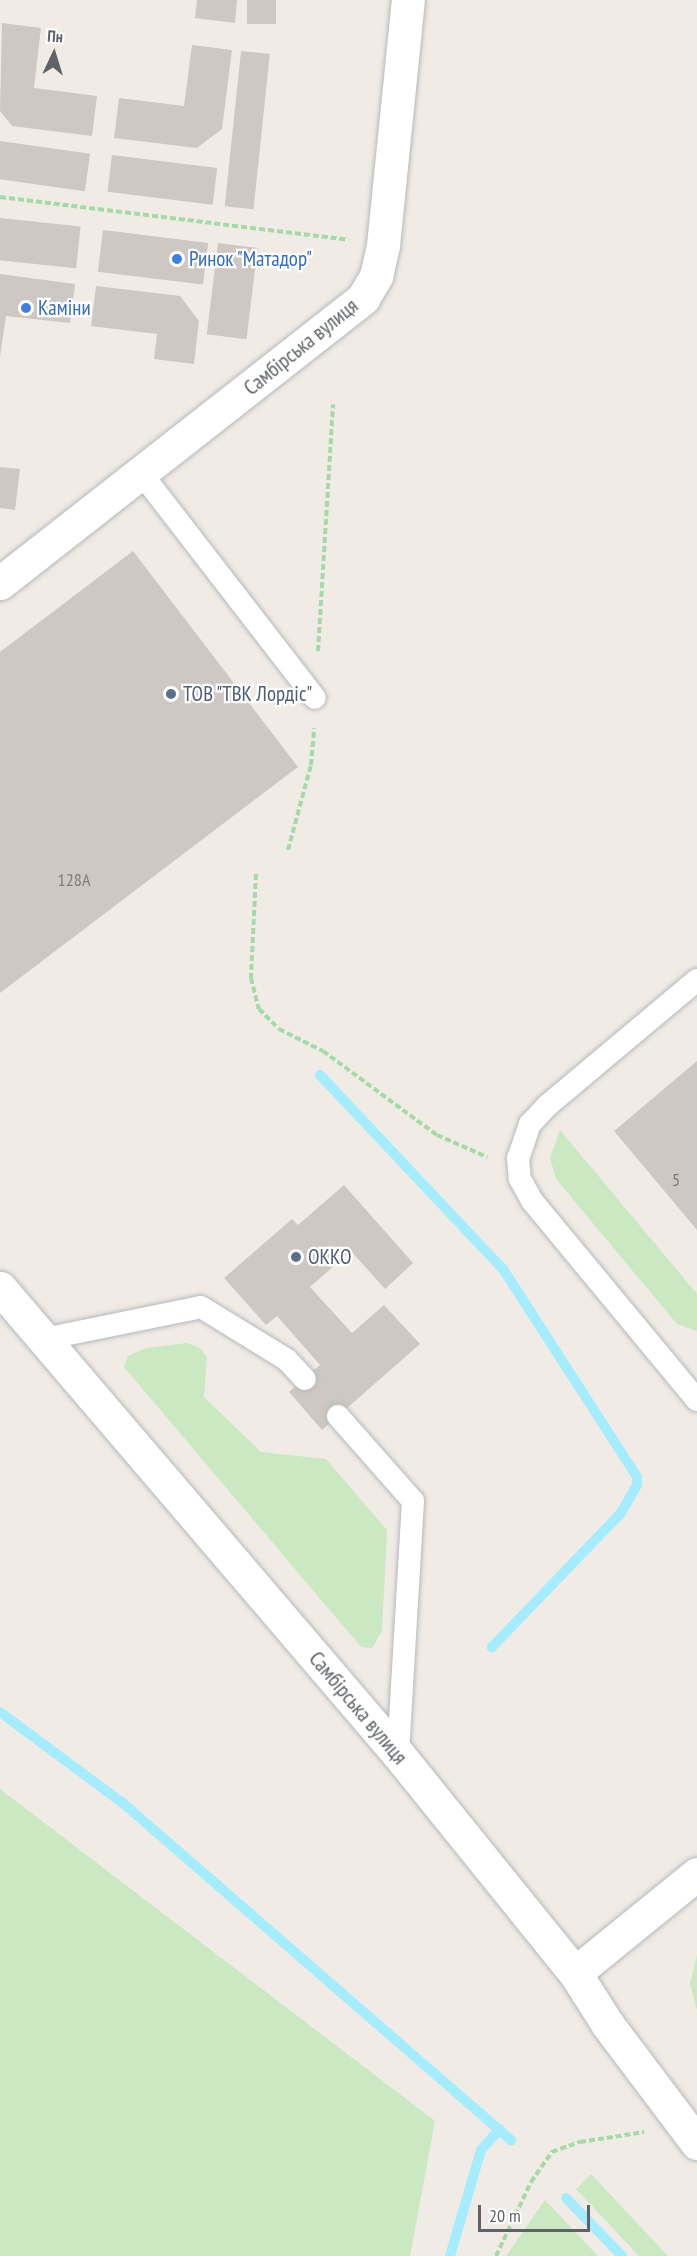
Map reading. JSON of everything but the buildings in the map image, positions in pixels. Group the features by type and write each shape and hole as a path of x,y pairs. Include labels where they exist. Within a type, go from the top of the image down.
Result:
{"main road":[{"name":"Самбірська вулиця","path":"0,583 363,298 376,276 383,245 408,0"},
{"name":"Самбірська вулиця","path":"0,1288 398,1754 575,1973 690,2135"},
{"path":"575,1973 697,1874"}],"lane":[{"path":"141,473 315,698"},
{"path":"697,980 530,1124 518,1158 520,1179 533,1202 697,1400"},
{"path":"44,1339 201,1307 287,1360 305,1379"},
{"path":"338,1416 413,1501 398,1754"}],"path":[{"path":"0,197 383,245"},
{"path":"288,850 311,765 333,404"},
{"path":"256,874 254,998 279,1029 323,1051 437,1135 499,1163 520,1179"},
{"path":"496,2256 531,2182 552,2152 580,2142 690,2135"}],"green space":[{"path":"560,1130 697,1294 697,1331 677,1324 556,1179 550,1158"},
{"path":"187,1343 200,1348 207,1357 204,1397 261,1452 326,1459 387,1530 382,1631 372,1648 361,1647 124,1367 128,1356 147,1348"},
{"path":"0,1789 435,2121 410,2256 0,2256"},
{"path":"697,1955 697,2010 690,1984"},
{"path":"591,2174 668,2256 639,2256 576,2189"},
{"path":"545,2200 598,2256 506,2256"}],"waterway":[{"path":"320,1075 503,1269 637,1477 637,1485 620,1514 492,1647"},
{"path":"0,1712 124,1804 511,2140"},
{"path":"450,2256 481,2150 500,2129"},
{"path":"566,2198 622,2256"}],"place":[{"name":"Ринок \"Матадор\"","path":"177,259"},
{"name":"Каміни","path":"26,308"},
{"name":"ТОВ \"ТВК Лордіс\"","path":"171,694"},
{"name":"ОККО","path":"296,1257"}]}
